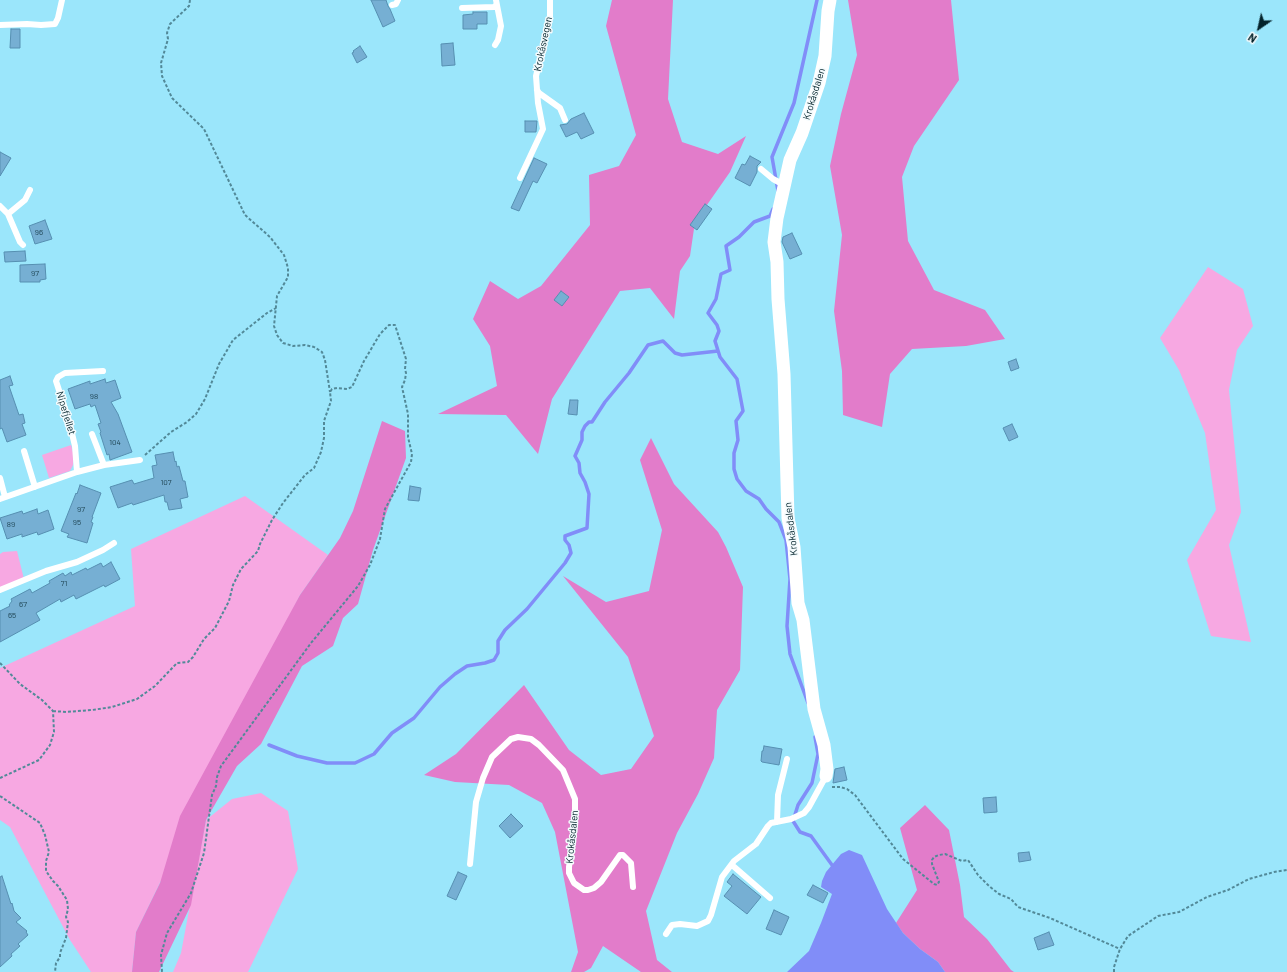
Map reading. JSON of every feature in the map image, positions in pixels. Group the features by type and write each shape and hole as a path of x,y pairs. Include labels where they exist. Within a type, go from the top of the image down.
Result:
{"street":[{"name":"Krokåsdalen","path":"825,780 827,769 824,745 814,709 803,620 798,603 794,547 788,518 784,374 778,299 777,262 774,242 777,218 790,160 802,133 819,83 826,50 830,0"}],"lane":[{"path":"0,25 55,24 62,0"},
{"path":"392,5 396,4 398,0"},
{"name":"Krokåsvegen","path":"520,178 543,129 538,103 536,76 549,22 550,0"},
{"path":"462,8 494,7 496,2"},
{"path":"495,45 498,40 501,26 496,2"},
{"path":"537,88 539,93 560,108 565,120"},
{"path":"761,169 773,179 784,185"},
{"path":"8,214 25,200 30,190"},
{"path":"0,206 8,214 20,242 23,245"},
{"name":"Nipefjellet","path":"77,472 75,446 69,420 56,381 58,377 65,373 103,371"},
{"name":"Nipefjellet","path":"92,434 104,465"},
{"path":"24,451 35,487"},
{"path":"0,478 3,498 77,472 104,465 140,460"},
{"path":"0,590 42,572 89,557 103,550 114,542"},
{"name":"Krokåsdalen","path":"470,864 476,802 482,778 492,757 511,739 518,737 531,739 539,745 563,770 575,799 575,824 568,873 571,880 578,887 584,890 594,888 601,882 620,855 623,855 631,863 633,887"},
{"path":"777,822 778,795 787,760"},
{"path":"666,934 672,925 680,924 697,926 708,921 722,877 734,861 756,844 768,826 804,813 825,780"},
{"path":"732,865 770,898"}],"path":[{"path":"0,663 20,684 42,700 53,711 66,712 92,710 112,707 137,699 155,686 177,663 188,662 193,657 204,639 215,628 229,601 233,586 241,569 258,551 272,520 305,475 314,468 321,452 324,438 324,421 331,401 325,360 322,352 314,347 305,345 293,346 283,343 277,335 274,326 277,296 288,277 288,268 284,255 270,237 244,215 204,129 172,98 162,76 161,63 168,39 167,33 170,24 189,6 190,0"},
{"path":"140,460 171,432 187,422 196,414 205,399 219,364 233,340 267,313 276,308"},
{"path":"162,972 161,955 167,933 191,893 204,853 212,794 216,786 217,777 221,766 311,643 358,586 370,565 380,539 385,509 411,462 412,454 408,437 408,414 402,395 402,387 405,380 406,359 395,325 389,325 380,334 364,361 352,387 347,390 337,388 332,389 330,392"},
{"path":"0,778 39,760 50,745 54,732 53,711"},
{"path":"825,780 831,787 847,789 854,795 903,859 934,884 938,885 939,882 932,864 934,857 945,854 962,861 968,860 978,875 989,886 999,894 1011,899 1018,907 1050,918 1120,949"},
{"path":"0,796 40,823 45,835 48,852 46,871 67,900 68,909 66,917 68,922 66,938 60,953 60,957 56,963 55,972"},
{"path":"1114,972 1114,967 1120,949 1128,936 1158,916 1179,912 1207,896 1228,890 1249,879 1287,870"}],"shaded area":[{"path":"612,0 673,0 668,99 682,142 718,154 746,136 730,172 695,222 690,256 680,271 674,319 650,288 620,291 552,399 538,454 506,415 438,414 497,386 490,346 473,319 490,281 518,299 541,286 590,225 589,175 619,166 636,135 606,26"},
{"path":"848,0 951,0 959,80 914,146 902,177 908,241 934,290 985,310 1005,339 966,346 912,349 890,374 882,427 843,415 842,371 834,311 842,235 830,166 841,114 857,55"},
{"path":"1208,267 1243,289 1253,326 1237,350 1229,390 1241,512 1229,545 1251,642 1211,636 1187,560 1216,510 1205,433 1179,370 1160,338"},
{"path":"382,421 405,431 406,458 373,550 358,604 343,618 333,646 302,666 261,744 237,766 206,820 191,905 159,972 132,972 136,932 160,883 180,816 300,595 340,538 353,511"},
{"path":"651,438 674,484 718,532 743,587 740,670 717,710 714,758 698,794 677,833 646,911 657,960 672,972 641,972 603,946 591,968 584,972 571,972 578,952 555,832 542,803 509,785 455,782 424,775 456,754 524,685 569,750 601,775 631,769 654,736 628,657 563,576 606,602 649,591 662,530 640,460"},
{"path":"71,445 74,456 73,465 70,471 49,478 42,455"},
{"path":"245,496 328,555 300,595 136,932 132,972 91,972 70,940 10,827 0,820 0,668 135,606 131,549"},
{"path":"17,551 24,579 0,589 0,554 3,552"},
{"path":"261,793 288,811 298,869 248,972 173,972 181,953 206,820 232,799"},
{"path":"925,805 949,830 960,885 964,917 987,939 1014,972 945,972 938,962 920,949 903,933 896,923 917,890 900,828"}],"water":[{"path":"849,850 862,855 887,909 903,933 920,949 938,962 945,972 787,972 809,951 821,923 832,894 821,887 826,872 841,854"}],"building":[{"path":"371,0 386,0 395,21 383,27"},
{"path":"473,12 487,12 487,24 477,24 477,29 463,29 463,15 473,14"},
{"path":"11,29 20,29 20,48 10,48"},
{"path":"453,43 455,65 442,66 441,44"},
{"path":"360,46 367,57 357,63 352,53"},
{"path":"584,113 594,133 581,139 577,132 566,137 560,125 567,124 571,119"},
{"path":"525,121 537,121 536,132 525,132"},
{"path":"0,152 11,158 0,176"},
{"path":"750,156 761,162 757,166 757,172 750,186 735,178 742,164 745,165"},
{"path":"534,158 547,164 537,183 533,181 519,211 511,208"},
{"path":"705,204 712,209 697,230 690,225"},
{"path":"45,220 52,239 35,244 29,226"},
{"path":"792,233 802,254 790,259 782,242 783,237"},
{"path":"25,251 26,261 5,262 4,252"},
{"path":"45,264 46,279 40,280 40,282 20,282 20,265"},
{"path":"561,291 569,297 562,306 554,300"},
{"path":"1016,359 1019,368 1011,371 1008,362"},
{"path":"10,376 13,385 9,386 19,415 23,414 25,423 22,424 26,435 7,442 2,428 0,429 0,380"},
{"path":"105,379 106,383 115,380 121,398 111,402 118,414 132,452 110,460 100,433 98,424 101,423 95,405 91,407 90,404 75,409 68,389 90,381 90,384"},
{"path":"570,400 578,400 577,415 568,414"},
{"path":"1012,424 1018,437 1009,441 1003,428"},
{"path":"173,452 177,467 179,466 183,481 185,481 188,497 180,499 182,508 169,510 167,502 165,502 164,495 118,508 110,487 132,480 134,484 154,478 152,466 157,465 155,455"},
{"path":"80,485 101,493 92,517 91,522 93,523 87,543 67,537 69,534 61,531"},
{"path":"410,486 421,488 419,501 408,500"},
{"path":"37,509 38,514 48,510 54,529 38,535 37,532 22,537 22,534 7,539 0,518 22,511 23,514"},
{"path":"111,562 120,579 76,599 74,595 61,602 60,599 36,613 40,620 0,642 0,611 10,606 9,605 12,601 11,599 30,589 32,593 50,583 49,581 63,573 65,576 71,572 72,575 101,563 103,567"},
{"path":"764,746 782,749 779,765 761,761"},
{"path":"844,767 847,780 833,783 835,769"},
{"path":"996,797 997,812 984,813 983,798"},
{"path":"511,814 523,826 510,838 499,826"},
{"path":"1029,852 1031,860 1019,862 1018,853"},
{"path":"458,872 467,876 456,900 447,896"},
{"path":"733,874 761,897 747,914 724,896 732,886 727,882"},
{"path":"2,876 14,911 21,918 16,922 27,931 26,932 28,935 18,944 20,946 11,954 12,956 0,967 0,877"},
{"path":"813,885 828,893 823,903 807,895"},
{"path":"774,910 789,917 781,935 766,929"},
{"path":"1049,932 1054,945 1038,950 1034,938"}],"waterway":[{"path":"778,191 772,157 794,103 817,0"},
{"path":"773,209 770,216 754,222 739,237 726,246 730,270 721,274 716,299 708,313 717,325 719,331 715,341 720,357 737,379 743,411 736,421 738,440 734,453 734,469 737,479 746,491 759,499 766,509 779,522 786,540 790,579 787,626 790,654 808,703"},
{"path":"269,745 297,756 327,763 355,763 374,754 392,733 414,718 440,687 455,674 467,666 494,660 498,653 498,641 505,630 527,609 565,563 571,553 569,545 565,540 565,536 587,528 589,494 580,473 579,463 575,456 582,440 582,432 585,426 589,422 592,422 605,402 629,373 648,345 663,341 675,353 682,355 718,351"},
{"path":"815,737 818,754 812,783 798,805 793,821 800,832 811,836 832,865"}]}
